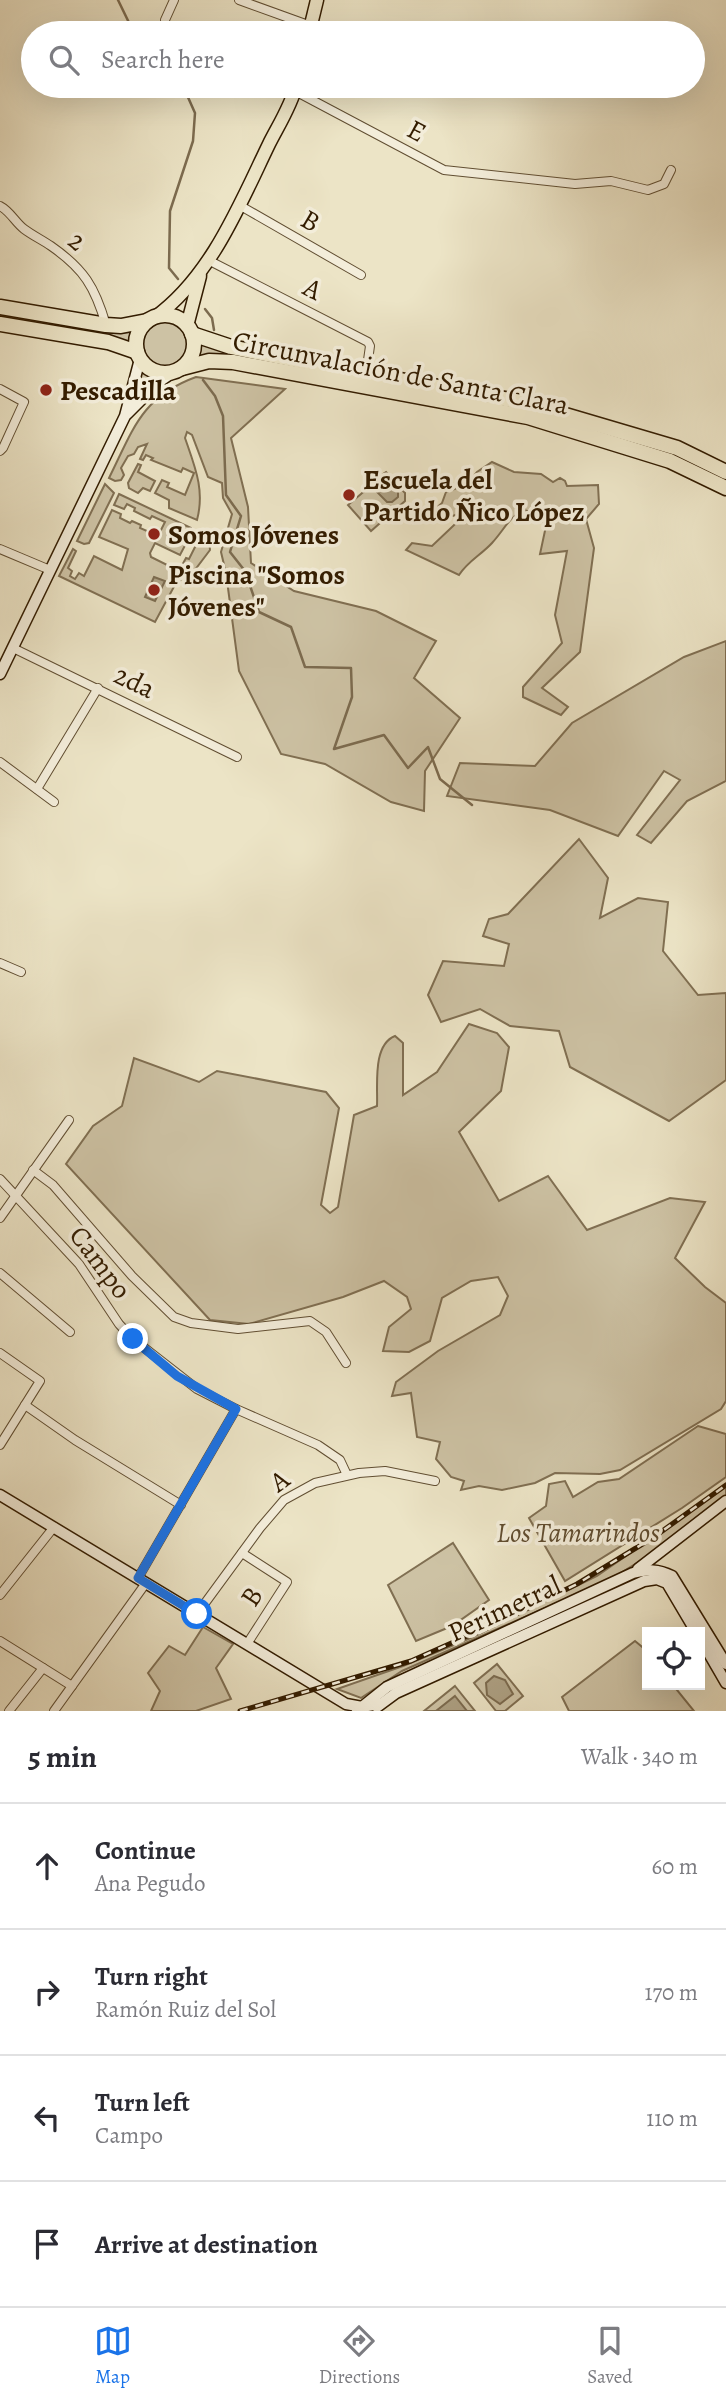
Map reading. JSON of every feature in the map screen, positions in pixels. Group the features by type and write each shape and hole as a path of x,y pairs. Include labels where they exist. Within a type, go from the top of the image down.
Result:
{"highway":[{"path":"0,307 121,326 172,316 190,330 193,352 178,369 155,371 139,356 108,342 0,324"},
{"path":"139,356 138,335 151,319"},
{"name":"Circunvalación de Santa Clara","path":"190,330 231,347 521,402 677,449 726,472"},
{"name":"Circunvalación de Santa Clara","path":"178,369 198,362 233,362 528,417 670,461 726,488"}],"main road":[{"path":"312,21 317,0"},
{"path":"151,319 169,307 201,272 239,205 290,98"},
{"path":"190,330 201,272"},
{"path":"0,674 125,415 139,356"},
{"path":"125,415 159,382 178,369"},
{"path":"0,1494 333,1696 344,1709 368,1708"},
{"name":"Perimetral","path":"368,1708 663,1571 675,1542 726,1501"},
{"path":"663,1571 693,1627"},
{"path":"663,1571 726,1664"},
{"name":"Perimetral","path":"368,1708 387,1688 633,1573 663,1571"},
{"path":"718,1650 726,1683"}],"street":[{"path":"165,20 174,0"},
{"path":"239,0 289,21"},
{"name":"E","path":"313,98 444,170 575,184 611,181 648,190 664,184 671,170"},
{"name":"B","path":"239,205 361,275"},
{"name":"2","path":"0,206 6,209 22,228 71,262 90,282 106,325"},
{"name":"A","path":"208,260 368,342 370,346 366,374"},
{"path":"0,389 21,398 24,406 0,451"},
{"path":"0,549 50,570"},
{"name":"2da","path":"13,648 237,757"},
{"path":"37,789 98,688"},
{"path":"0,762 54,802"},
{"path":"0,963 21,972"},
{"path":"0,1218 69,1120"},
{"path":"33,1170 53,1185 132,1276 174,1317 191,1323 238,1329 310,1321 327,1332 346,1363"},
{"name":"Campo","path":"0,1179 79,1264 119,1324 133,1339 177,1376 236,1409 318,1445 340,1460 347,1475"},
{"path":"0,1273 70,1332"},
{"path":"0,1353 40,1381 4,1431 0,1445"},
{"path":"25,1405 75,1440 181,1505"},
{"path":"54,1711 142,1581 181,1505 236,1409"},
{"name":"A","path":"197,1614 284,1500 315,1483 347,1475 384,1471 435,1481"},
{"path":"0,1595 54,1527"},
{"name":"B","path":"242,1553 286,1582 247,1644"},
{"path":"0,1641 72,1686"},
{"path":"9,1711 43,1668"}],"green space":[{"path":"0,315 111,333 132,332 130,346 0,318"},
{"path":"165,321 182,327 188,344 182,361 165,367 148,361 142,344 148,327"},
{"path":"200,344 321,371 197,357"},
{"path":"140,370 158,378 132,404"},
{"path":"196,377 285,389 231,438 248,507 251,563 294,591 376,611 436,641 414,678 460,718 425,771 424,811 391,802 325,764 281,754 239,671 221,552 232,514 223,498 222,483 208,477 192,435 187,432 185,438 199,489 197,520 169,508 169,500 155,493 162,480 169,483 167,487 185,495 194,473 183,468 181,472 151,460 153,458 146,455 143,460 140,459 147,444 138,447 134,454 128,456 121,468 124,475 121,480 109,478 133,430 151,405 177,385"},
{"path":"492,462 514,472 541,474 553,482 560,478 567,486 598,485 599,504 586,519 594,548 580,652 542,688 568,707 561,715 523,697 523,687 562,643 555,615 567,551 540,554 546,526 535,513 524,510 514,516 492,543 459,575 406,550 412,543 432,546 471,509 474,519 486,515 483,503 453,516 434,510 442,503 446,492 466,485 477,472"},
{"path":"138,464 141,465 138,472 155,481 150,491 143,488 138,493 129,488 128,483"},
{"path":"386,472 405,493 405,501 371,531 348,505 368,488 366,485"},
{"path":"105,484 114,493 89,543 84,544 77,541"},
{"path":"119,494 191,528 192,532 180,555 155,543 151,557 179,571 186,558 189,559 200,537 209,545 210,550 188,579 182,577 177,581 155,622 59,576 73,549 76,551 68,568 72,571 70,576 75,579 79,573 84,576 94,556 122,570 128,549 99,537 112,510 121,514 120,518 141,525 140,528 158,536 165,522 152,516 150,519 127,504 124,509 114,505"},
{"path":"726,641 726,781 687,801 651,843 637,835 680,780 664,771 618,836 550,810 447,796 460,763 535,766 572,723 684,657"},
{"path":"579,839 608,878 600,918 638,898 668,902 663,951 698,995 726,993 726,1080 669,1121 570,1067 559,1031 510,1026 480,1009 441,1022 428,995 443,961 504,966 509,944 483,936 489,919 508,914"},
{"path":"469,1024 497,1033 509,1047 501,1091 459,1132 499,1201 548,1176 587,1230 670,1198 705,1202 675,1258 726,1303 726,1401 721,1409 620,1470 600,1474 555,1473 535,1483 502,1490 479,1486 461,1490 464,1481 451,1477 436,1459 440,1442 417,1437 411,1393 392,1396 396,1382 438,1351 500,1315 508,1296 498,1277 471,1281 442,1298 430,1341 409,1352 383,1351 389,1327 411,1309 407,1297 384,1281 343,1297 249,1324 210,1320 66,1164 93,1126 122,1106 134,1058 199,1082 217,1071 326,1092 339,1108 321,1205 330,1213 338,1207 354,1115 377,1106 379,1057 388,1041 395,1036 403,1043 403,1095 437,1072"},
{"name":"Los Tamarindos","path":"698,1426 726,1434 726,1477 682,1508 565,1581 529,1518 546,1506 549,1484 565,1481 573,1497 598,1482 619,1479"},
{"path":"726,1487 726,1495 648,1556 611,1579 402,1671 361,1698 337,1689 473,1637 597,1576"},
{"path":"453,1543 489,1600 452,1626 416,1641 388,1585"},
{"path":"203,1627 233,1644 216,1668 231,1699 196,1711 151,1711 160,1691 148,1673 169,1646 185,1655"},
{"path":"635,1641 642,1647 642,1690 677,1690 694,1711 569,1711 562,1697"},
{"path":"497,1664 523,1696 505,1711 496,1711 474,1683"},
{"path":"455,1686 475,1711 424,1711"}],"shaded area":[{"path":"382,480 387,481 398,492 398,497 392,502 387,502 377,492 378,484"},
{"path":"154,577 165,581 155,601 145,597"},
{"path":"494,1676 505,1680 513,1694 500,1704 487,1695 486,1683"},
{"path":"455,1696 467,1711 436,1711"}],"waterway":[{"path":"118,0 128,21"},
{"path":"178,279 169,268 170,211 193,141 195,113 188,98"},
{"path":"205,309 212,318 214,330"},
{"path":"203,380 215,396 223,416 226,495 241,516 230,552 245,571 259,612 291,627 305,667 351,668 352,697 334,749 384,735 408,768 428,747 440,779 472,805"}],"railway":[{"path":"240,1711 411,1661 503,1620 577,1584 654,1537 726,1485"}],"place":[{"name":"Pescadilla","path":"46,390"},
{"name":"Escuela del Partido Ñico López","path":"349,495"},
{"name":"Somos Jóvenes","path":"154,534"},
{"name":"Piscina \"Somos Jóvenes\"","path":"154,590"}],"route":[{"path":"133,1339 177,1376 236,1409 138,1578 197,1614"}]}
